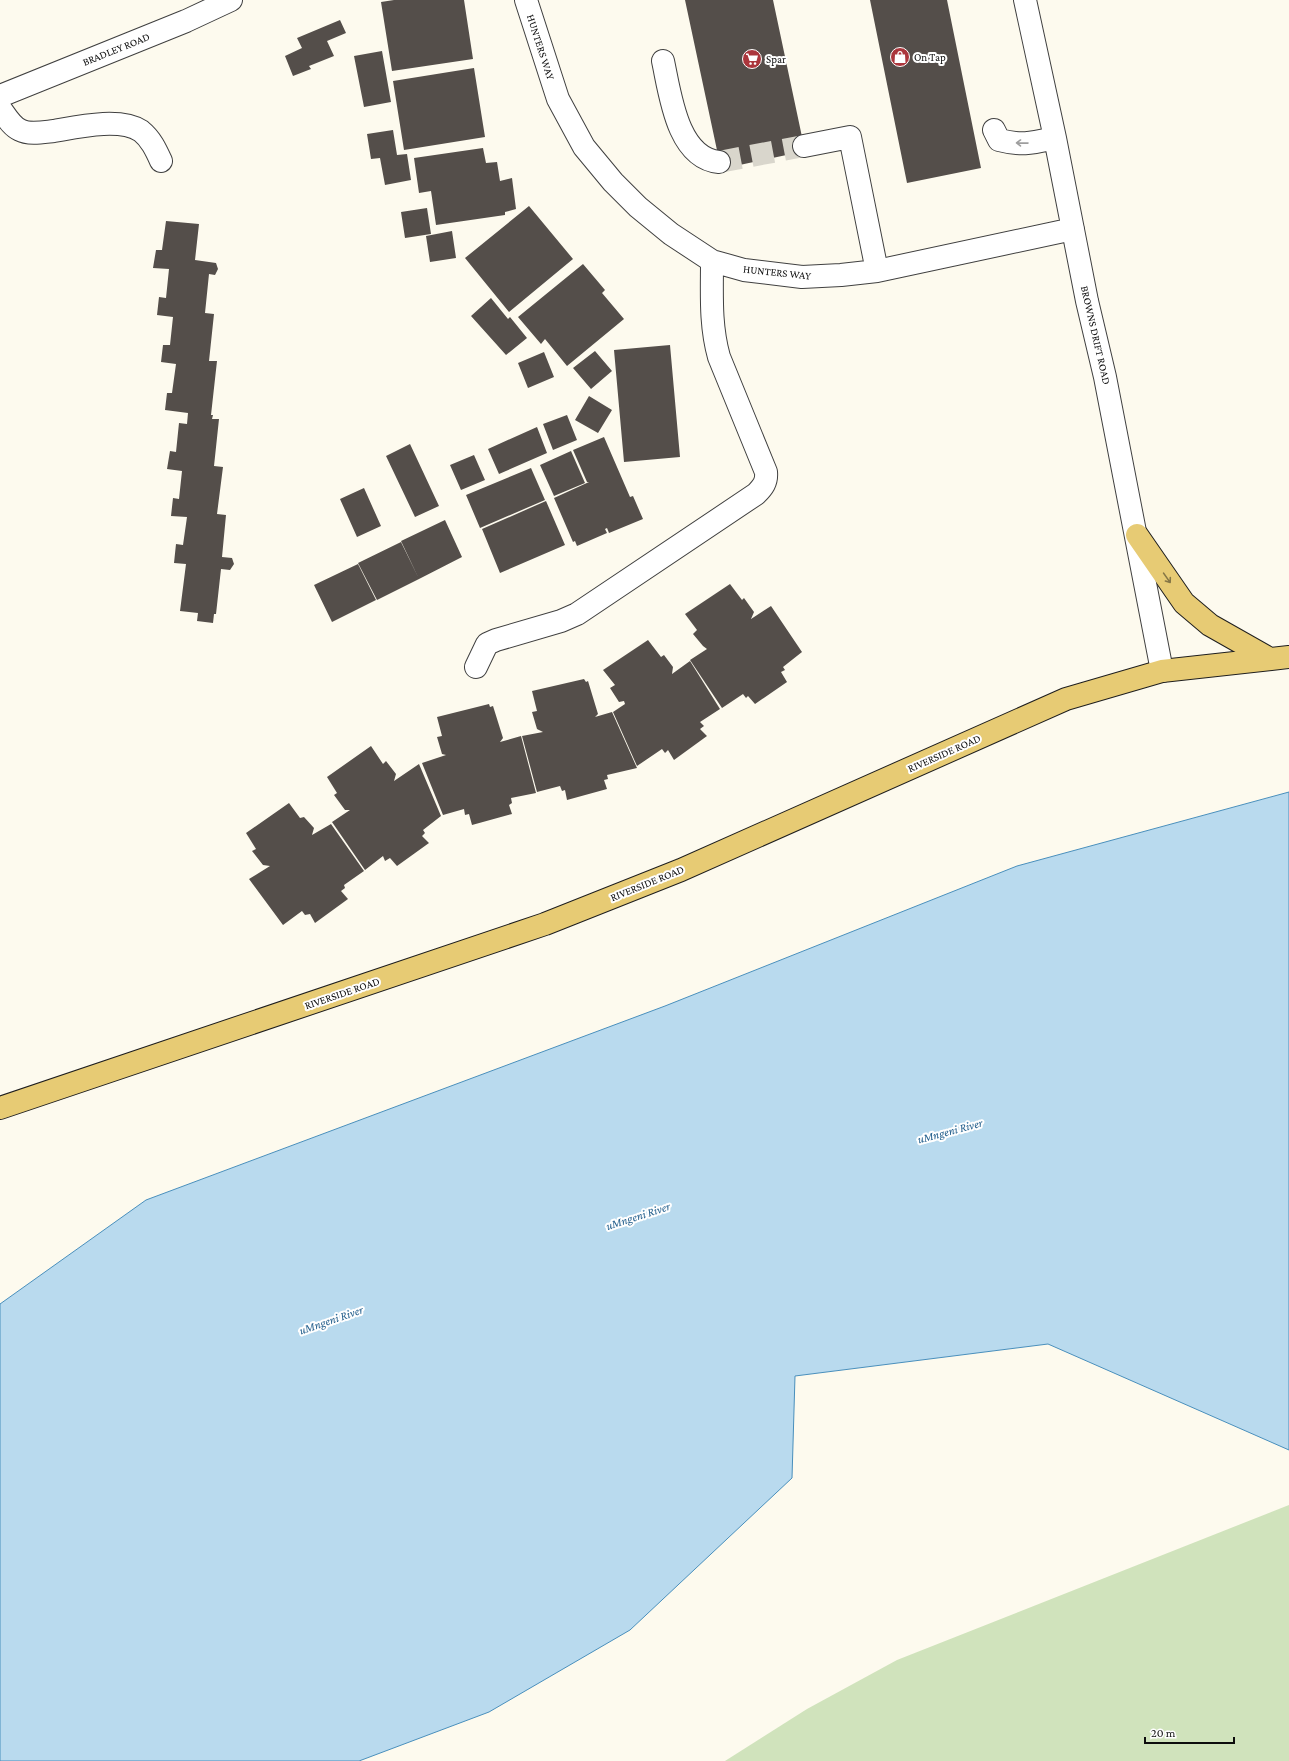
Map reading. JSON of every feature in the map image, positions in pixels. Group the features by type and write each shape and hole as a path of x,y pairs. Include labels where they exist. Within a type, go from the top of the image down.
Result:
{"main road":[{"path":"1137,535 1184,603 1210,625 1279,658"},
{"name":"RIVERSIDE ROAD","path":"0,1108 545,924 681,870 1066,698 1162,672 1279,658"}],"street":[{"name":"BRADLEY ROAD","path":"0,96 186,21 231,0"},
{"name":"HUNTERS WAY","path":"526,0 558,99 584,147 638,207 671,234 712,261 744,270 802,277 841,275 877,271 1073,229"},
{"name":"BROWNS DRIFT ROAD","path":"1025,0 1105,377 1137,535 1162,672"},
{"path":"663,61 678,122 685,137 692,148 701,156 712,161 719,162"},
{"path":"0,108 15,128 22,132 42,133 83,126 113,124 133,127 142,132 150,140 161,161"},
{"path":"994,130 999,140 1010,143 1025,144 1055,138"},
{"path":"804,146 850,137 877,271"},
{"path":"476,667 487,644 562,621 577,614 756,494 765,484 767,480 766,472 719,357 714,340 712,320 712,261"}],"green space":[{"path":"1289,1505 1289,1761 725,1761 807,1709 897,1660"}],"water":[{"name":"uMngeni River","path":"1289,792 1289,1450 1048,1344 795,1376 792,1478 630,1630 489,1712 359,1761 0,1761 0,1304 146,1200 665,1006 1017,866"}],"building":[{"path":"394,0 464,0 473,59 392,71 381,2"},
{"path":"685,0 773,0 805,151 721,169"},
{"path":"870,0 947,0 981,168 907,183"},
{"path":"340,20 346,33 327,41 334,56 309,66 311,69 293,76 285,56 302,48 297,38"},
{"path":"382,51 391,102 364,107 354,56"},
{"path":"474,68 485,137 404,150 393,81"},
{"path":"393,130 397,155 407,154 411,180 385,185 380,158 371,159 367,134"},
{"path":"483,148 486,163 497,162 500,181 512,178 516,209 505,212 505,215 436,225 431,191 419,193 414,158"},
{"path":"529,206 573,259 509,312 465,258"},
{"path":"427,208 431,234 405,238 401,212"},
{"path":"166,221 199,224 195,260 216,263 218,269 215,275 209,274 205,313 214,314 209,361 217,361 211,415 213,415 212,419 219,419 214,466 223,467 217,514 226,515 222,557 232,558 234,564 230,570 221,569 216,614 214,614 213,623 197,621 198,613 180,611 186,564 174,563 176,544 183,545 187,517 171,516 173,498 179,499 182,471 167,469 170,451 176,452 179,423 187,424 188,413 165,410 167,393 172,393 176,364 161,362 163,345 170,345 173,317 157,315 159,297 166,298 169,269 153,268 156,250 162,250"},
{"path":"452,231 456,258 430,262 426,236"},
{"path":"583,264 605,290 602,293 624,319 567,366 545,339 541,344 518,317"},
{"path":"491,298 508,319 510,317 527,338 506,355 471,316"},
{"path":"670,345 680,457 624,462 614,350"},
{"path":"595,351 612,371 591,389 573,368"},
{"path":"544,352 554,377 528,388 518,363"},
{"path":"589,396 612,410 598,433 575,420"},
{"path":"567,415 577,440 553,450 543,424"},
{"path":"537,427 547,453 499,474 488,449"},
{"path":"604,437 630,497 633,496 643,519 609,533 607,528 605,529 607,533 577,546 575,541 573,542 554,498 589,482 587,482 573,450"},
{"path":"410,444 439,506 415,517 386,456"},
{"path":"571,451 585,483 554,496 540,465"},
{"path":"474,455 485,480 461,490 450,465"},
{"path":"531,468 545,500 480,528 466,495"},
{"path":"364,488 381,526 357,537 340,499"},
{"path":"546,501 565,545 500,573 482,529"},
{"path":"445,520 462,557 419,579 401,541"},
{"path":"401,542 419,579 377,600 358,563"},
{"path":"358,564 376,600 332,622 314,585"},
{"path":"730,584 742,600 744,598 754,612 751,619 771,606 802,652 783,667 785,670 781,672 787,682 755,704 748,696 746,698 743,694 722,708 690,660 707,649 693,634 697,630 685,614"},
{"path":"648,640 661,657 664,655 673,667 672,674 690,661 720,709 700,722 704,726 700,729 707,736 674,760 668,750 665,753 662,749 637,766 613,712 625,704 624,701 619,702 610,688 615,685 603,670"},
{"path":"584,679 586,682 588,681 598,714 595,717 612,712 637,768 607,775 608,779 604,780 607,789 567,800 565,790 562,791 560,786 537,792 522,736 543,732 537,729 532,712 537,711 532,691"},
{"path":"489,704 490,707 493,706 503,738 500,742 521,736 536,793 511,798 512,803 509,805 512,814 472,825 469,814 465,815 464,809 443,815 422,763 446,755 442,754 437,737 442,736 437,717"},
{"path":"371,746 383,764 386,761 396,774 394,781 419,764 441,816 423,830 425,833 422,836 429,843 397,866 390,858 385,861 383,856 365,870 332,822 350,810 345,810 334,795 337,793 327,777"},
{"path":"289,803 300,818 304,817 314,828 312,835 331,824 364,871 344,885 345,888 341,891 348,899 315,923 310,914 305,915 302,911 283,925 249,879 270,866 263,865 252,851 256,849 246,833"}],"tunnel":[{"path":"719,162 804,146"}],"place":[{"name":"On Tap","path":"900,57"},
{"name":"Spar","path":"752,59"}]}
